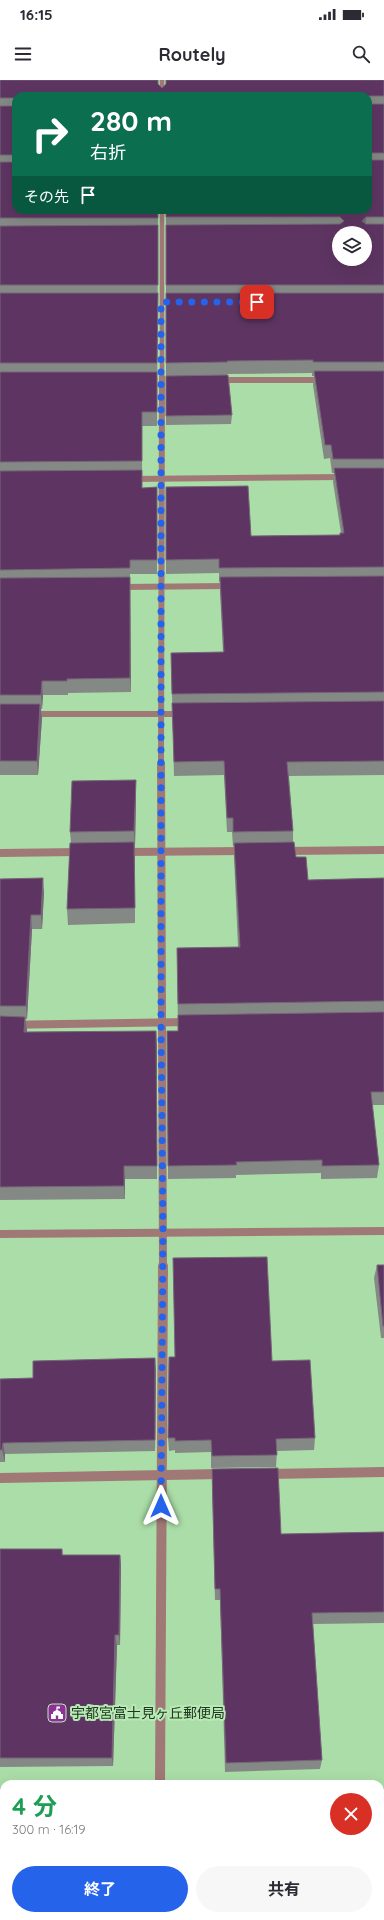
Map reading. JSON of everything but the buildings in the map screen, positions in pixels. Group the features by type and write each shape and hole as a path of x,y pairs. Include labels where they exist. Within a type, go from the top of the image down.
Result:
{"street":[{"path":"162,80 162,92"},
{"path":"160,1780 163,1232 161,1023 162,214"},
{"path":"209,380 328,380"},
{"path":"123,479 352,477"},
{"path":"115,587 233,586"},
{"path":"23,714 193,714"},
{"path":"281,851 384,850"},
{"path":"115,852 249,851"},
{"path":"0,853 84,852"},
{"path":"0,1025 200,1022"},
{"path":"0,1234 384,1231"},
{"path":"256,1474 384,1472"},
{"path":"0,1478 232,1474"}],"place":[{"name":"宇都宮富士見ヶ丘郵便局","path":"57,1713"}],"route":[{"path":"161,1506 163,1232 161,1023 161,302 257,302"}]}
